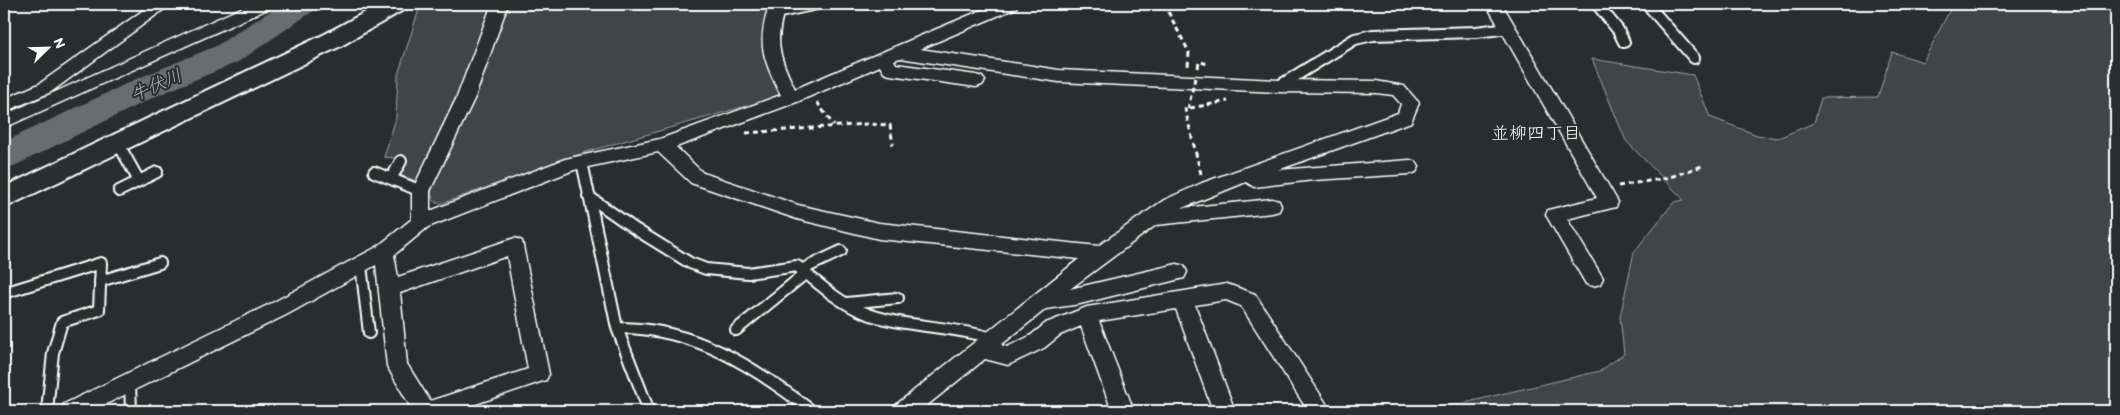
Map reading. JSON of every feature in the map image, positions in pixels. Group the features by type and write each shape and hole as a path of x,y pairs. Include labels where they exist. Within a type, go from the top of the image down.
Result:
{"street":[{"path":"4,106 45,88 163,4"},
{"path":"4,122 264,4"},
{"path":"4,198 333,40 397,4"},
{"path":"421,222 421,191 466,96 500,4"},
{"path":"72,411 281,308 384,252 421,222 582,162 662,145 791,98 1010,4"},
{"path":"1494,4 1610,202 1554,215 1593,278"},
{"path":"776,8 768,42 769,53 791,98"},
{"path":"891,55 890,69 976,81"},
{"path":"891,55 1059,76 1279,86 1376,87 1398,90 1410,103 1405,117 1235,178 1171,205 1101,254 905,411"},
{"path":"662,145 697,178 797,212 879,232 1101,254"},
{"path":"1235,178 1252,180 1314,173 1410,167"},
{"path":"1153,218 1272,206"},
{"path":"390,288 515,246 539,374 428,411"},
{"path":"384,252 390,288 397,366 424,411"},
{"path":"1042,300 1080,296 1177,272"},
{"path":"988,344 1008,356 1037,342 1053,329 1088,314 1227,292 1248,300 1320,411"},
{"path":"1183,299 1224,411"},
{"path":"1088,314 1123,411"}],"lane":[{"path":"776,8 817,4"},
{"path":"1597,4 1618,30 1624,42"},
{"path":"1647,4 1694,58"},
{"path":"1279,86 1355,39 1373,35 1476,32 1509,28"},
{"path":"118,143 139,181"},
{"path":"391,179 401,161"},
{"path":"582,162 617,328 649,411"},
{"path":"119,191 157,172"},
{"path":"374,172 421,191"},
{"path":"588,196 635,229 690,263 706,269 748,273 797,266 846,303 873,316 975,332 988,344"},
{"path":"736,330 804,271 841,251"},
{"path":"4,293 101,263 99,310 62,322 53,353 47,411"},
{"path":"100,282 160,263"},
{"path":"360,265 369,333"},
{"path":"846,303 885,302 898,298"},
{"path":"617,328 652,329 717,350 763,377 812,411"},
{"path":"130,382 131,411"}],"path":[{"path":"1164,4 1189,52 1188,76"},
{"path":"1195,78 1188,109 1185,109 1203,183"},
{"path":"812,96 835,126"},
{"path":"1188,109 1231,100"},
{"path":"741,133 835,126 890,125 893,145"},
{"path":"1602,189 1667,178 1702,166"}],"shaded area":[{"path":"423,4 491,4 456,104 417,181 402,176 400,169 405,159 384,157 396,118 398,75 420,6"},
{"path":"507,4 771,4 764,30 764,51 781,96 586,152 443,203 436,203 431,194 434,179 481,85"},
{"path":"1953,4 2116,4 2116,411 1429,411 1600,371 1624,354 1620,317 1634,252 1674,202 1684,200 1626,141 1592,59 1693,75 1710,117 1757,135 1778,138 1814,123 1821,98 1878,97 1892,52 1923,62"}],"waterway":[{"name":"牛伏川","path":"4,156 145,88 227,54 302,4"}],"district":[{"name":"並柳四丁目","path":"1536,133"}]}
